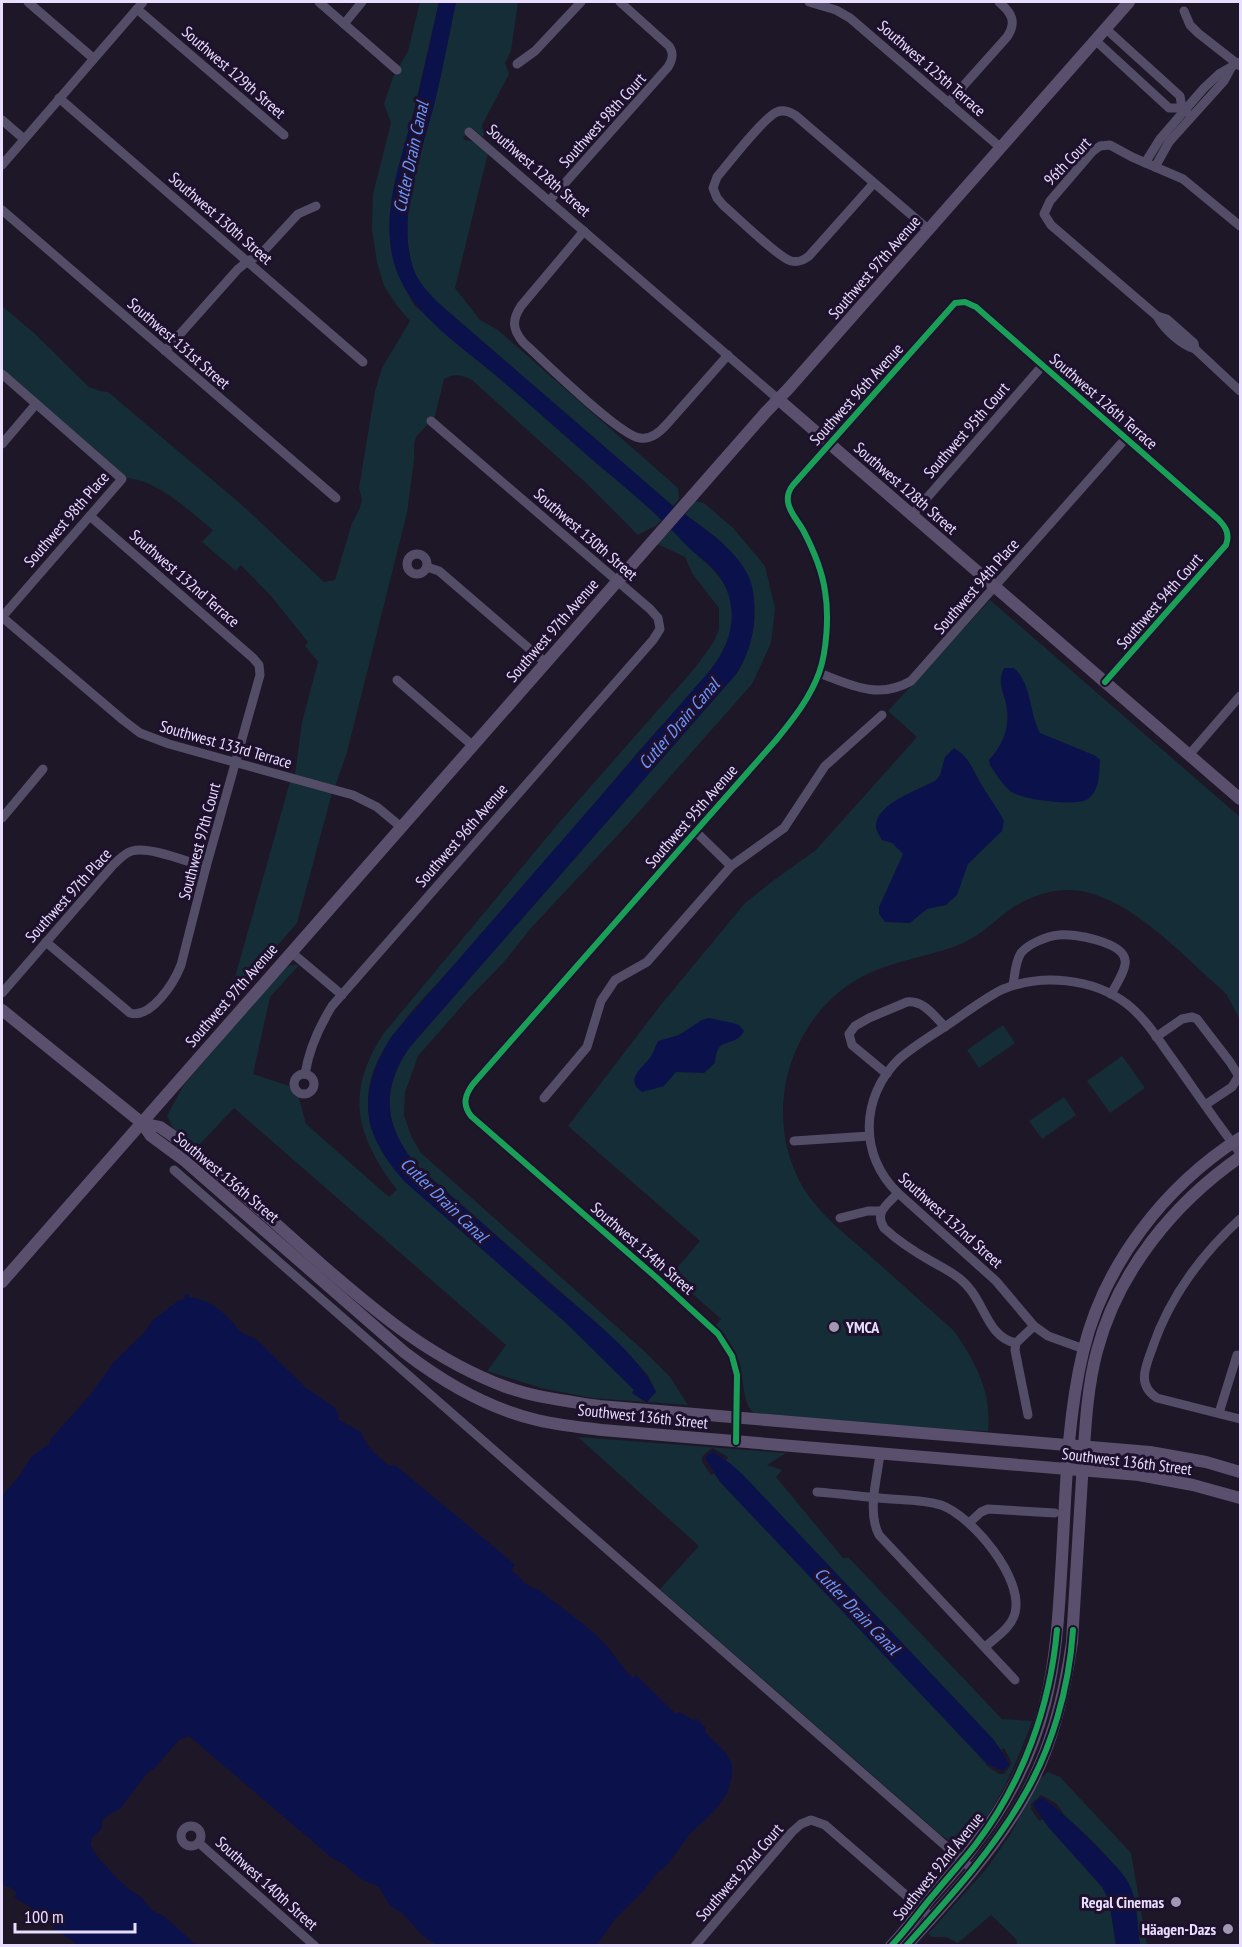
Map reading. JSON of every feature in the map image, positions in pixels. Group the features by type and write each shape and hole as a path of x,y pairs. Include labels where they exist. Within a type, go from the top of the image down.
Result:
{"street":[{"path":"29,2 93,58"},
{"path":"319,2 397,70"},
{"path":"344,24 362,2"},
{"path":"517,64 535,51 581,2"},
{"name":"Southwest 98th Court","path":"549,201 668,67 673,56 666,42 620,2"},
{"name":"Southwest 125th Terrace","path":"809,2 836,10 850,18 1001,148"},
{"path":"948,103 1007,38 1013,22 1010,12 999,2"},
{"name":"Southwest 97th Avenue","path":"2,1282 662,529 1129,2"},
{"path":"2,165 140,5"},
{"name":"Southwest 129th Street","path":"140,5 284,135"},
{"path":"1184,11 1190,25 1237,65 1224,81 1186,111 1160,139 1151,165 1187,182 1240,226"},
{"path":"1105,28 1180,96 1186,111"},
{"path":"1095,40 1169,108 1186,111"},
{"path":"1159,99 1170,87"},
{"name":"Southwest 130th Street","path":"59,98 363,363"},
{"path":"874,183 812,253 802,261 790,261 777,252 720,202 713,188 717,177 765,121 775,113 782,111 792,113 874,183 929,230"},
{"path":"2,120 24,139"},
{"name":"Southwest 128th Street","path":"469,132 1240,800"},
{"name":"96th Court","path":"1151,165 1110,145 1100,146 1092,152 1050,201 1044,214 1051,225 1157,316 1161,324 1188,347 1195,349 1240,391"},
{"path":"165,351 248,261 260,255 298,214 315,206"},
{"name":"Southwest 131st Street","path":"2,210 336,498"},
{"path":"584,231 521,306 514,318 515,332 523,342 612,421 629,435 641,439 656,434 728,355"},
{"name":"Southwest 126th Terrace","path":"953,304 962,302 974,306 1218,519 1228,534"},
{"name":"Southwest 96th Avenue","path":"788,504 791,488 953,304"},
{"name":"Southwest 95th Court","path":"912,515 1043,365"},
{"name":"Southwest 98th Place","path":"2,374 122,479 2,617"},
{"path":"2,444 36,404"},
{"name":"Southwest 130th Street","path":"431,421 654,614 658,618 660,628"},
{"name":"Southwest 94th Place","path":"819,672 872,690 888,690 906,684 915,677 1126,438"},
{"name":"Southwest 95th Avenue","path":"466,1108 466,1096 473,1084 794,718 819,672 825,639 827,603 825,589 813,553 788,504"},
{"name":"Southwest 132nd Terrace","path":"90,516 246,651 259,665"},
{"name":"Southwest 94th Court","path":"1105,682 1226,545 1228,534"},
{"path":"427,567 439,571 546,663"},
{"name":"Southwest 133rd Terrace","path":"2,617 140,733 158,741 363,799 381,810 401,827"},
{"name":"Southwest 96th Avenue","path":"305,1074 312,1047 332,1006 653,640 660,628"},
{"name":"Southwest 97th Court","path":"46,942 124,1010 135,1015 144,1013 161,996 178,972 188,941 206,867 259,679 259,665"},
{"path":"397,680 472,745"},
{"path":"1189,754 1240,696"},
{"path":"544,1098 587,1047 601,1001 615,980 647,962 731,866 784,828 825,766 882,715"},
{"path":"2,818 43,769"},
{"path":"695,831 731,866"},
{"name":"Southwest 97th Place","path":"2,993 113,865 126,854 138,850 157,853 206,867"},
{"path":"1111,994 1125,964 1125,956 1122,952 1095,939 1066,934 1048,937 1025,949 1017,962 1013,985 1054,980 1088,986 1111,994 1137,1012 1239,1148"},
{"path":"291,952 342,995"},
{"name":"Southwest 132nd Street","path":"1013,985 991,995 900,1059 887,1074 877,1091 870,1109 868,1136 878,1166 886,1181 898,1193 996,1281 1034,1326 1054,1339 1084,1349"},
{"path":"887,1074 852,1045 849,1034 855,1026 907,1002 914,1001 928,1010 945,1027"},
{"name":"Southwest 136th Street","path":"2,1010 142,1123 151,1136 208,1180 404,1352 457,1389 495,1407 535,1420 602,1430 1140,1475 1192,1485 1240,1498"},
{"path":"1156,1037 1182,1019 1192,1017 1197,1019 1238,1070 1238,1079 1235,1084 1205,1105"},
{"name":"Southwest 134th Street","path":"466,1108 476,1120 715,1330 727,1347 736,1369 738,1385 736,1442"},
{"name":"Southwest 136th Street","path":"142,1123 160,1127 186,1145 387,1320 440,1356 471,1373 508,1388 549,1398 599,1406 1168,1455 1206,1462 1240,1472"},
{"path":"794,1141 868,1136"},
{"name":"Southwest 92nd Avenue","path":"906,1946 926,1913 993,1819 1017,1778 1032,1744 1044,1706 1056,1644 1068,1446 1077,1379 1094,1317 1106,1287 1132,1242 1174,1192 1203,1165 1239,1148"},
{"name":"Southwest 92nd Avenue","path":"891,1946 972,1869 992,1844 1022,1800 1048,1744 1067,1677 1072,1642 1086,1413 1096,1352 1106,1321 1145,1250 1181,1207 1239,1148"},
{"name":"Southwest 136th Street","path":"174,1170 972,1869"},
{"path":"898,1193 880,1211 879,1218 884,1228 965,1284 976,1297 999,1336 1016,1343"},
{"path":"840,1218 868,1211 880,1211"},
{"path":"1240,1220 1198,1265 1171,1303 1155,1338 1144,1382 1146,1389 1157,1398 1240,1419"},
{"path":"1140,1231 1153,1240"},
{"path":"1132,1242 1145,1250"},
{"path":"1028,1416 1015,1350 1016,1343 1034,1326"},
{"path":"1219,1413 1237,1355"},
{"path":"880,1454 874,1497 874,1526 879,1536 1015,1680"},
{"path":"818,1492 933,1503 951,1510 969,1523 1003,1563 1016,1599 1011,1621 1002,1633 985,1647"},
{"path":"969,1523 988,1509 1056,1513"},
{"name":"Southwest 92nd Court","path":"695,1946 792,1832 808,1820 818,1821 825,1825 926,1913"},
{"name":"Southwest 140th Street","path":"199,1843 315,1946"}],"shaded area":[{"path":"420,2 439,2 390,214 390,240 394,261 402,281 414,305 648,506 661,520 657,525 638,535 585,482 472,380 458,375 444,379 435,416 416,437 414,444 407,513 347,752 335,787 295,775 302,722 318,662 305,646 308,642 271,596 241,565 236,571 202,542 213,530 162,491 150,484 127,478 2,371 2,306 34,333 89,387 108,392 242,505 324,582 335,580 352,523 362,500 359,488 375,391 382,368 410,321 384,286 377,262 372,229 373,194 391,123 384,104 393,77 408,51"},
{"path":"456,2 518,2 511,51 505,63 509,74 482,125 482,129 487,133 482,137 472,128 463,138 472,141 488,153 455,288 480,320 498,330 678,488 679,499 673,506 440,304 416,275 409,248 407,227 409,206 438,89"},
{"path":"695,501 704,503 733,528 765,566 775,608 771,643 752,684 418,1056 405,1092 404,1115 411,1136 421,1153 643,1350 670,1377 688,1405 647,1402 655,1392 648,1375 602,1328 412,1161 396,1133 391,1119 390,1105 394,1076 409,1048 731,680 742,664 748,649 755,613 749,578 738,559 724,545 685,515"},
{"path":"672,529 720,577 728,592 733,611 732,628 717,661 692,693 643,746 392,1036 375,1067 368,1098 371,1129 615,1370 634,1390 632,1393 645,1402 592,1398 541,1388 487,1371 506,1345 234,1108 198,1146 173,1128 167,1116 183,1086 284,968 299,965 270,997 253,1074 289,1086 293,1094 299,1098 306,1124 389,1197 397,1190 372,1151 360,1114 363,1075 371,1055 384,1033 563,818 694,669 713,643 719,630 719,608 692,573 685,557 657,544"},
{"path":"990,600 1240,817 1240,1020 1227,995 1173,945 1138,917 1101,897 1072,890 1054,891 1028,899 964,943 865,975 832,998 808,1027 791,1063 786,1081 783,1118 789,1155 804,1189 821,1211 953,1330 980,1377 987,1403 988,1431 754,1413 747,1404 737,1357 716,1325 721,1319 671,1275 700,1241 568,1126 660,1006 745,903 816,850 917,737 888,711"},
{"path":"290,782 332,793 297,923 228,1002"},
{"path":"1003,1025 1015,1043 979,1068 967,1050"},
{"path":"1122,1056 1145,1088 1110,1113 1087,1081"},
{"path":"1064,1097 1076,1115 1042,1139 1029,1121"},
{"path":"578,1437 786,1453 767,1465 782,1470 776,1477 843,1558 849,1558 1002,1719 1032,1721 1002,1791 980,1828 969,1840 958,1846 941,1835 660,1589 699,1546","holes":["713,1448 728,1457 726,1461 743,1475 1001,1750 1004,1748 1011,1761 1010,1767 1004,1774 999,1774 986,1765 714,1474 711,1475 702,1462 702,1457"]},
{"path":"1048,1772 1060,1777 1131,1853 1147,1945 1140,1945 1133,1895 1122,1875 1093,1841 1064,1815 1057,1804 1041,1795 1031,1804 1031,1809 1039,1821 1043,1819 1102,1886 1109,1900 1116,1945 1017,1945 1016,1939 991,1915 958,1943 946,1937 933,1937 928,1934 987,1868 1010,1835 1041,1778"}],"water":[{"name":"Cutler Drain Canal","path":"439,2 456,2 438,89 409,206 407,227 409,248 416,275 445,309 673,506 725,546 742,565 753,592 752,634 747,654 737,673 409,1048 399,1064 390,1094 390,1109 398,1138 418,1167 622,1347 647,1376 656,1392 647,1402 632,1393 634,1390 566,1323 405,1182 379,1146 368,1112 373,1077 391,1037 712,668 728,640 732,620 730,599 723,581 714,569 642,502 441,331 415,303 397,272 391,251 389,229 394,185"},
{"path":"1004,668 1014,668 1024,682 1040,733 1096,756 1100,760 1097,786 1088,799 1061,802 1036,800 1016,794 1004,785 990,765 989,760 1002,741 1007,727 1006,704 1001,682"},
{"path":"954,748 968,761 1002,817 1004,821 1002,831 968,864 957,895 946,905 927,909 910,923 885,922 879,914 879,907 903,854 892,843 882,840 876,829 878,819 890,804 936,780 940,775 945,757"},
{"path":"709,1018 739,1025 744,1031 736,1040 719,1048 715,1063 704,1073 676,1072 664,1086 642,1092 637,1088 634,1079 658,1041 679,1035"},
{"path":"185,1294 212,1304 240,1331 257,1340 305,1387 334,1407 339,1415 338,1419 362,1433 369,1446 382,1459 390,1466 395,1465 505,1556 515,1565 513,1572 527,1585 538,1589 593,1632 633,1678 636,1675 676,1714 679,1712 693,1720 697,1719 706,1728 705,1732 725,1752 732,1764 732,1776 727,1794 713,1812 690,1834 667,1865 615,1919 597,1945 439,1946 424,1937 402,1913 390,1906 379,1887 359,1878 345,1865 332,1858 189,1736 179,1740 154,1769 148,1772 119,1810 102,1820 102,1828 92,1838 90,1845 100,1860 120,1881 141,1897 153,1911 164,1916 199,1945 78,1945 54,1928 50,1917 22,1902 15,1897 16,1892 2,1885 2,1496 31,1457 50,1443 50,1440 90,1395 114,1362 144,1333 153,1320 184,1299"},
{"name":"Cutler Drain Canal","path":"712,1451 743,1475 993,1739 1009,1763 1003,1771 986,1763 720,1482 705,1458"},
{"path":"1040,1798 1051,1804 1074,1825 1126,1878 1135,1905 1140,1945 1116,1945 1109,1900 1102,1887 1049,1828 1035,1808 1033,1804"}],"cycle path":[{"path":"736,1442 737,1375 732,1356 718,1334 471,1116 466,1107 466,1100 473,1084 777,739 806,700 819,673 824,654 827,610 824,583 819,567 807,537 790,509 789,493 793,485 955,303 965,302 976,307 1218,519 1226,531 1228,537 1226,545 1105,682"},
{"path":"891,1946 976,1844 1008,1795 1032,1743 1041,1715 1057,1630"},
{"path":"906,1946 953,1894 997,1838 1033,1780 1050,1739 1063,1696 1073,1630"}],"place":[{"name":"YMCA","path":"834,1327"},
{"name":"Regal Cinemas","path":"1176,1902"},
{"name":"Häagen-Dazs","path":"1228,1929"}]}
